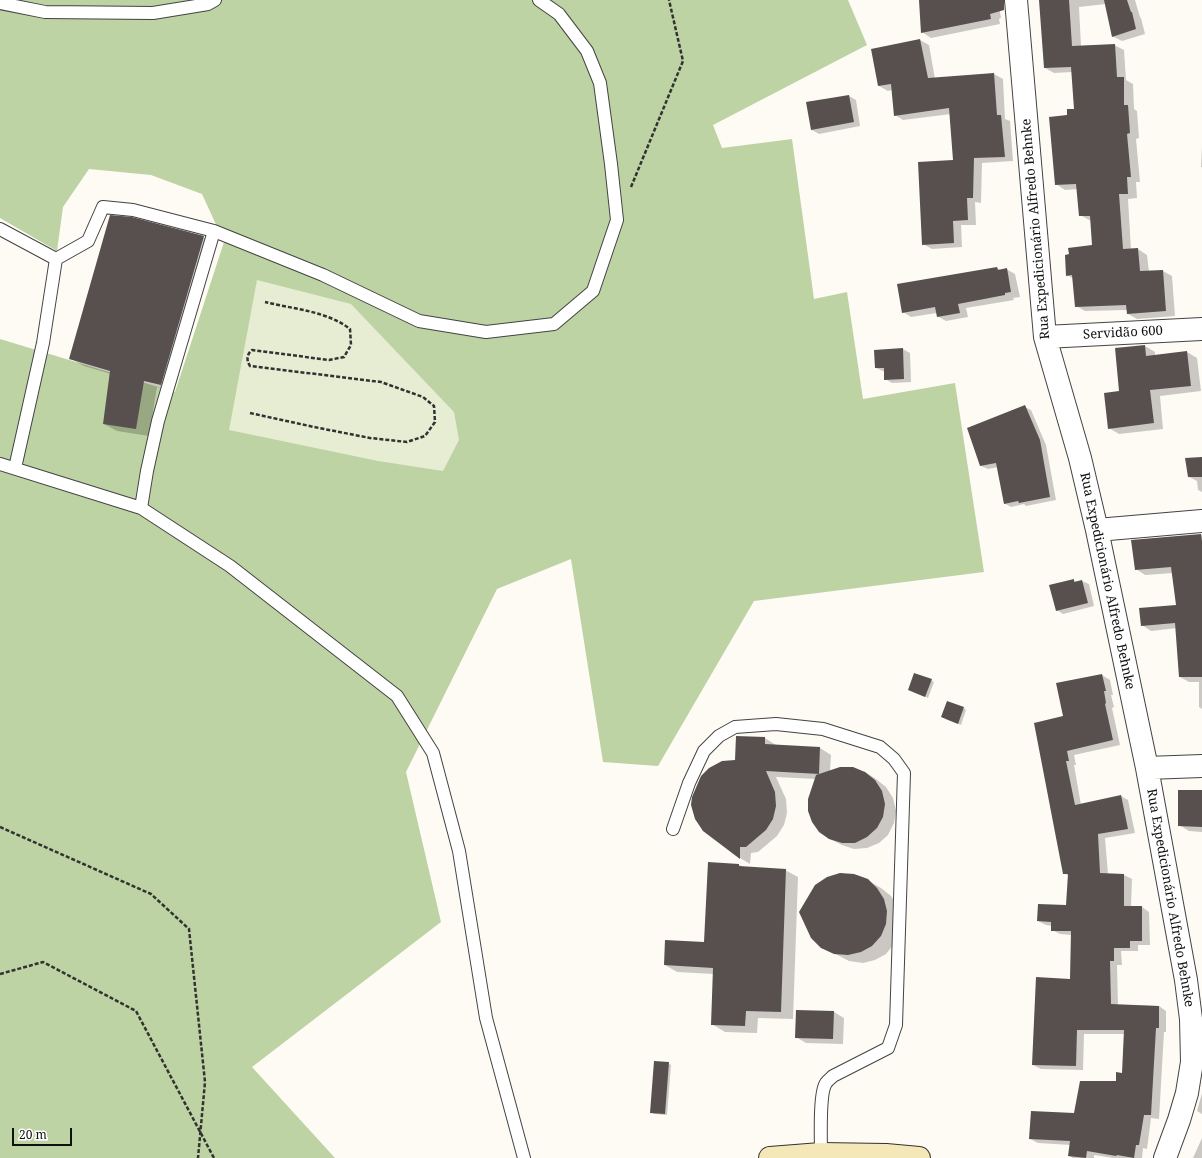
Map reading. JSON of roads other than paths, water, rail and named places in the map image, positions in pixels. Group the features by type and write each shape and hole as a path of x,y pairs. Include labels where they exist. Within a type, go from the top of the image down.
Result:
{"main road":[{"path":"770,1158 821,1154 886,1155 919,1158"}],"street":[{"name":"Rua Expedicionário Alfredo Behnke","path":"1016,0 1045,337 1080,458 1097,530 1194,981 1191,1019 1192,1062 1187,1093 1165,1158"},
{"name":"Servidão 600","path":"1045,337 1202,329"},
{"path":"1097,530 1202,521"},
{"path":"1147,768 1202,766"}],"lane":[{"path":"56,259 88,242 103,207 133,210 214,231 323,275 420,321 486,332 554,324 593,291 617,220 600,83 587,51 559,14 539,0"},
{"path":"0,3 45,12 153,13 208,1"},
{"path":"0,229 56,259"},
{"path":"141,508 147,470 158,421 214,231"},
{"path":"15,468 43,342 56,259"},
{"path":"0,464 141,508 230,566 397,696 433,753 459,851 486,1018 524,1158"},
{"path":"673,828 704,751 719,736 735,727 776,724 823,729 880,748 894,759 904,773 896,1025 888,1048 833,1076 826,1083 823,1093 821,1154"}]}
